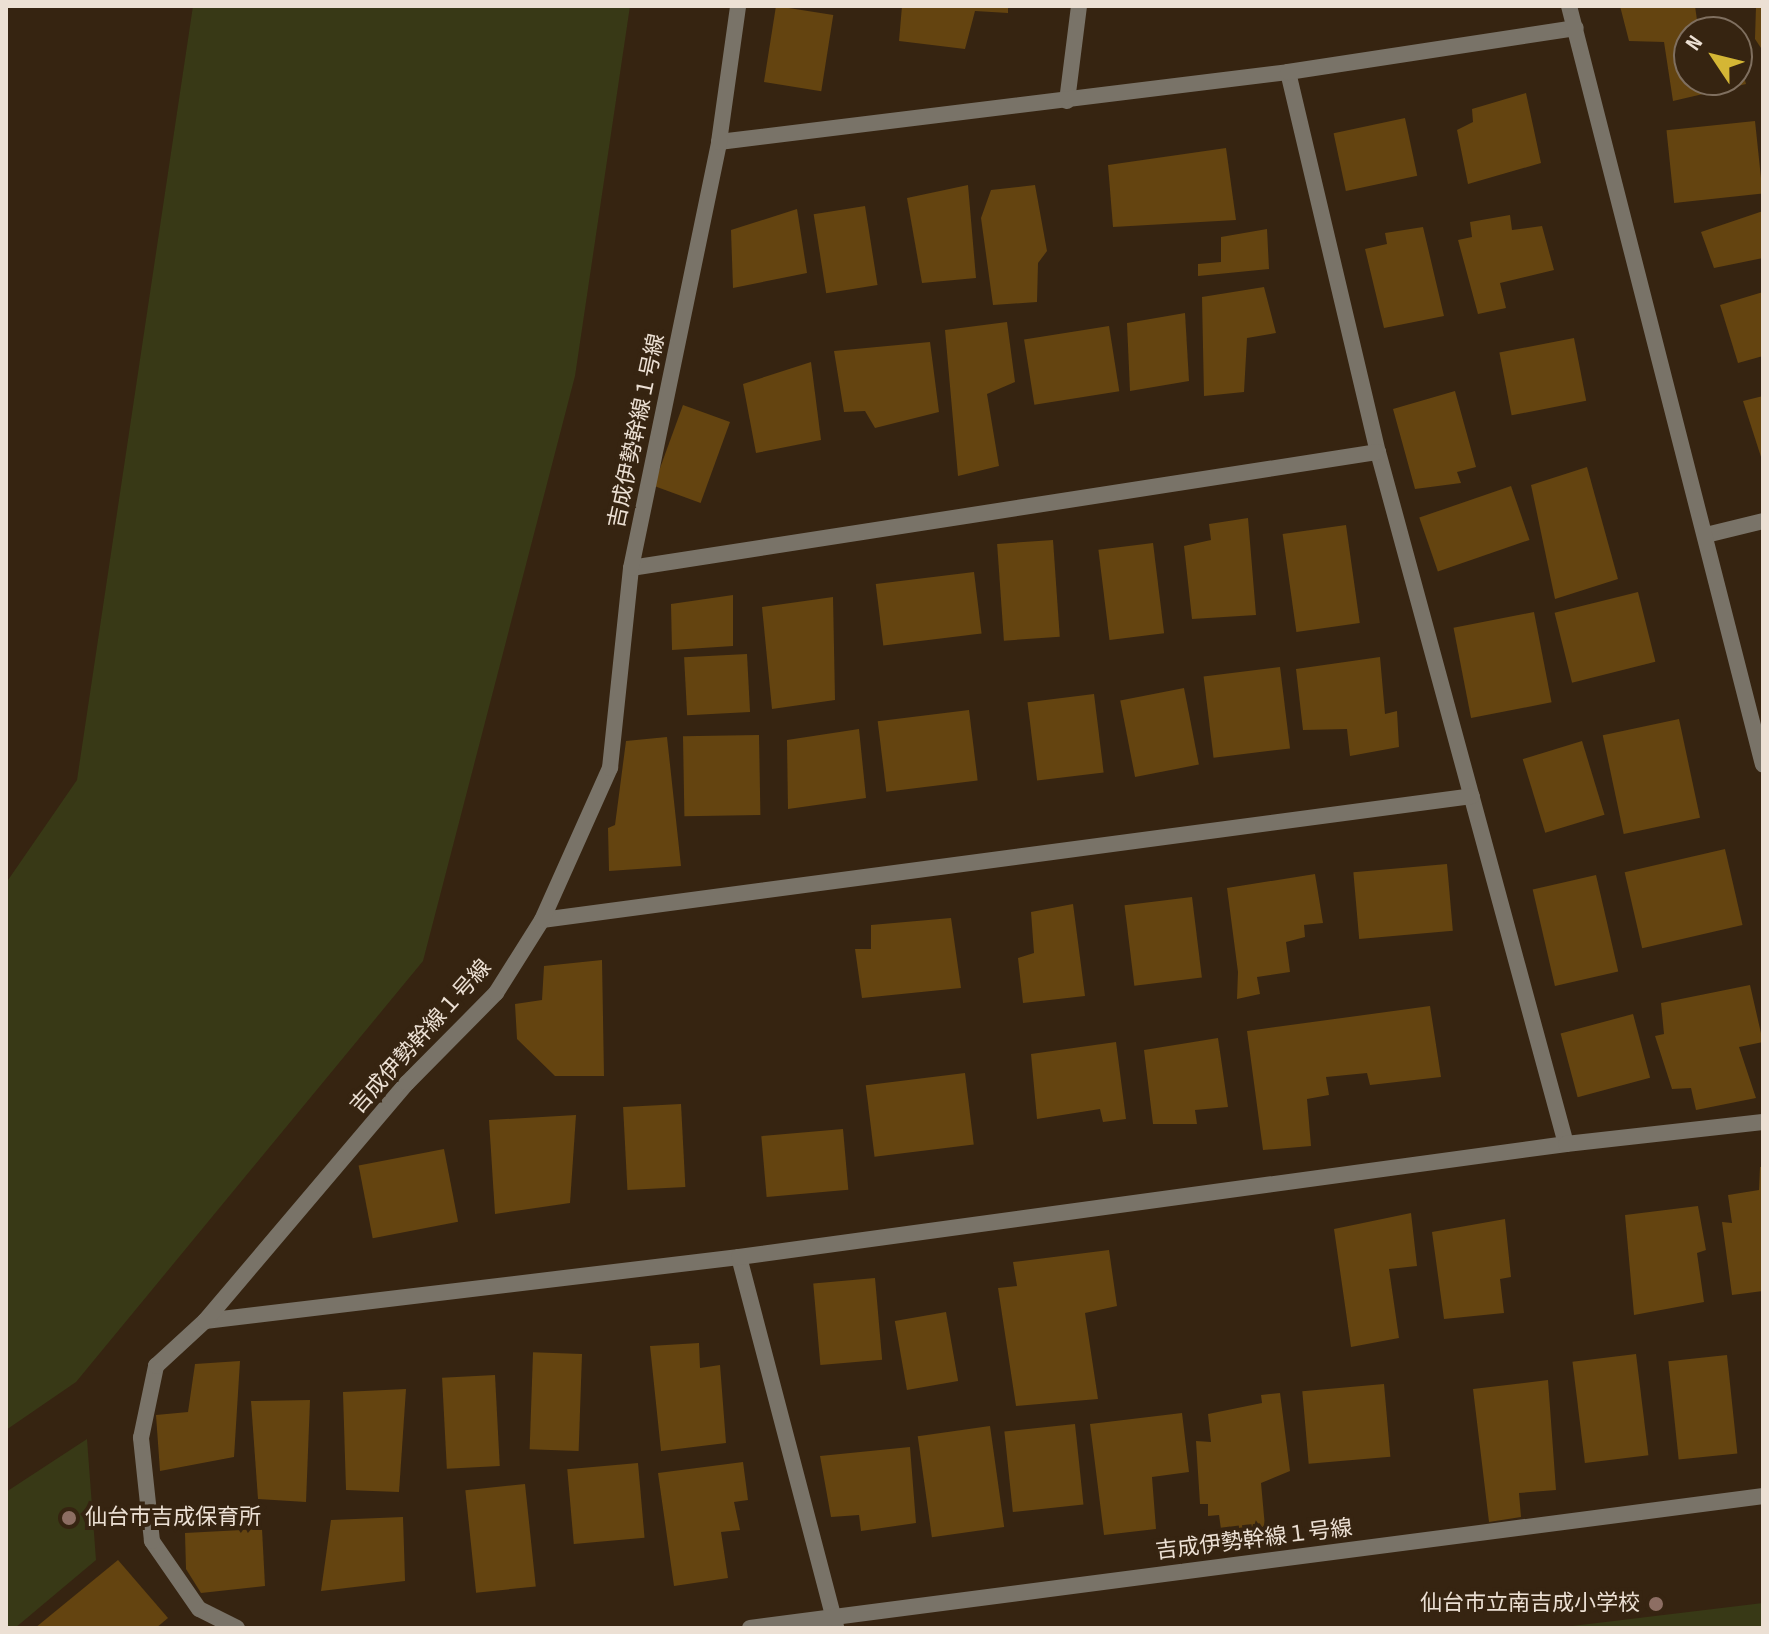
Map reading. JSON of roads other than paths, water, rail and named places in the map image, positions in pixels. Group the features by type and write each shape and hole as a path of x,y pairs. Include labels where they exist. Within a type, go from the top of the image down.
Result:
{"street":[{"name":"吉成伊勢幹線１号線","path":"237,1628 199,1609 152,1541 141,1438 156,1366 205,1321 407,1083 496,993 542,920 610,768 631,568 719,142 738,6"},
{"path":"1067,101 1079,6"},
{"path":"1569,6 1763,765"},
{"path":"719,142 1288,72 1576,28"},
{"path":"1288,72 1378,452 1566,1144"},
{"path":"631,568 1378,452"},
{"path":"1706,535 1763,521"},
{"path":"542,920 1472,796"},
{"path":"205,1321 739,1257 1566,1144 1763,1122"},
{"path":"739,1257 835,1622"},
{"name":"吉成伊勢幹線１号線","path":"750,1628 835,1622 1763,1496"}],"place":[{"name":"仙台市吉成保育所","path":"69,1518"},
{"name":"仙台市立南吉成小学校","path":"1656,1604"}]}
